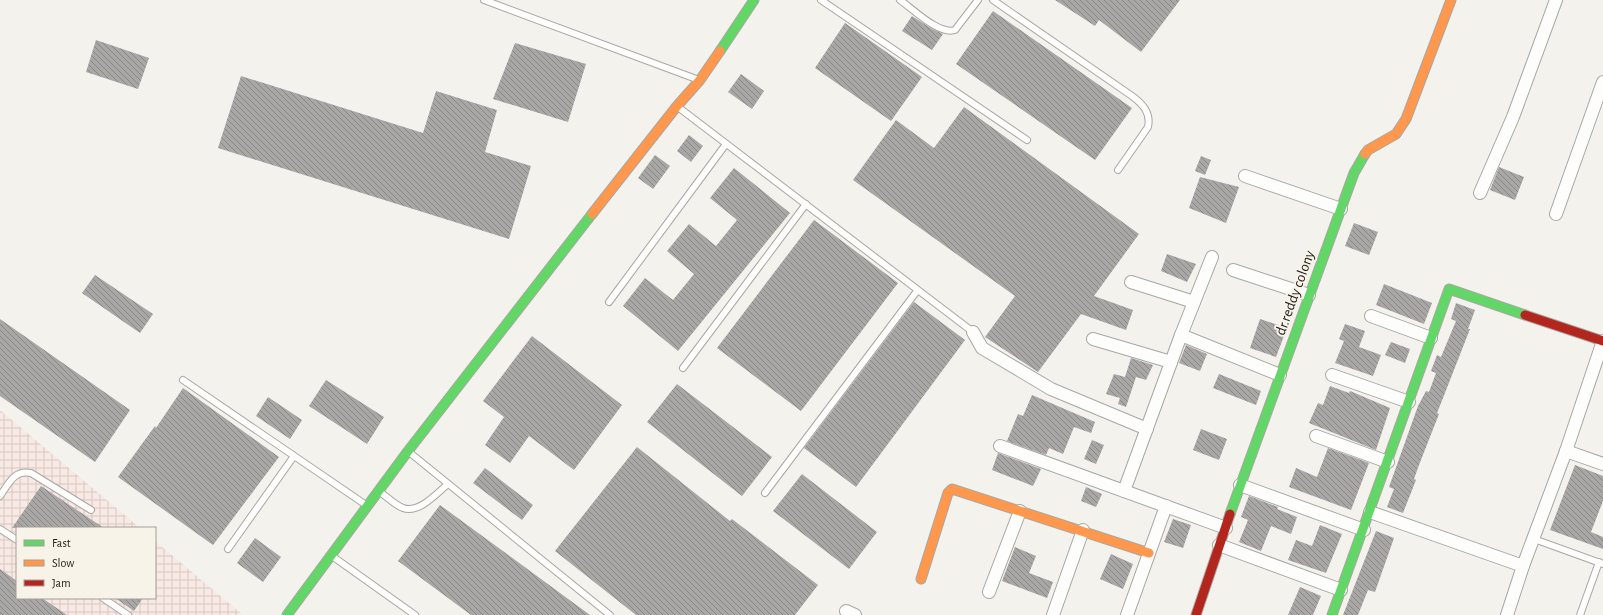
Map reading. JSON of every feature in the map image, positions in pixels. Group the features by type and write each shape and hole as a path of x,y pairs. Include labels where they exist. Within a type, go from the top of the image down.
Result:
{"street":[{"path":"287,615 408,451 677,106 700,80 754,0"},
{"name":"dr.reddy colony","path":"1196,615 1240,485 1354,173 1368,150 1396,134 1406,119 1451,0"},
{"path":"1480,193 1513,117 1556,0"},
{"path":"1556,214 1603,82"},
{"path":"1245,176 1341,209"},
{"path":"1124,491 1181,335 1212,257"},
{"path":"1233,270 1309,295"},
{"path":"1131,282 1194,302"},
{"path":"1332,615 1364,530 1449,289 1603,341 1566,451 1523,566 1507,615"},
{"path":"1371,316 1431,338"},
{"path":"973,332 982,348 1051,389 1147,428"},
{"path":"1181,335 1280,375"},
{"path":"1092,339 1171,362"},
{"path":"1332,375 1409,402"},
{"path":"1316,436 1388,462"},
{"path":"1000,446 1226,528"},
{"path":"1566,451 1603,464"},
{"path":"1240,485 1364,530"},
{"path":"921,579 948,494 952,489 1083,530 1149,553"},
{"path":"1127,615 1166,506"},
{"path":"989,592 1020,511"},
{"path":"1370,512 1523,566"},
{"path":"1053,615 1083,530"},
{"path":"1219,545 1341,590"}],"lane":[{"path":"484,0 700,80"},
{"path":"821,0 1027,140"},
{"path":"900,0 932,24 944,31 950,32 955,30 978,0"},
{"path":"993,0 1135,99 1148,113 1150,120 1148,127 1118,170"},
{"path":"677,106 917,291 973,332"},
{"path":"609,302 726,144"},
{"path":"683,368 806,204"},
{"path":"765,493 917,291"},
{"path":"183,380 367,506"},
{"path":"408,451 610,615"},
{"path":"228,549 294,456"},
{"path":"0,496 15,475 23,471 31,473 91,510"},
{"path":"379,491 404,508 415,508 427,502 448,484"},
{"path":"0,529 16,539"},
{"path":"1534,539 1601,563 1580,615"},
{"path":"331,556 415,615"},
{"path":"104,599 128,615"}],"shaded area":[{"path":"0,410 139,527 16,527 16,599 156,599 156,542 243,615 0,615"}],"building":[{"path":"1055,0 1180,0 1141,52 1099,20 1095,26"},
{"path":"993,11 1132,108 1095,160 956,64"},
{"path":"912,16 943,34 932,50 902,31"},
{"path":"845,23 922,77 891,121 815,68"},
{"path":"96,40 149,58 138,89 86,72"},
{"path":"515,43 586,64 568,122 493,99"},
{"path":"741,74 764,91 752,109 728,92"},
{"path":"241,76 423,133 436,91 497,110 485,152 531,166 509,239 218,148"},
{"path":"964,107 1139,234 1094,296 1133,310 1126,330 1081,314 1038,372 985,337 1015,296 853,180 896,120 934,148"},
{"path":"689,135 703,146 691,162 677,151"},
{"path":"655,155 670,166 653,189 638,178"},
{"path":"1201,156 1211,160 1205,175 1195,171"},
{"path":"1499,167 1524,177 1515,200 1490,190"},
{"path":"734,168 790,213 678,351 623,306 645,278 673,300 694,274 667,251 689,224 716,246 737,220 710,198"},
{"path":"1200,177 1239,187 1226,223 1189,208"},
{"path":"814,220 898,283 801,411 717,348"},
{"path":"1354,223 1378,232 1369,255 1345,246"},
{"path":"1167,254 1196,264 1187,282 1161,271"},
{"path":"95,275 153,314 140,333 82,293"},
{"path":"1384,284 1432,303 1424,324 1376,305"},
{"path":"914,302 965,340 856,487 804,448"},
{"path":"1456,303 1475,310 1468,329 1470,329 1437,413 1439,414 1419,465 1414,479 1416,480 1403,513 1387,507 1394,489 1389,487 1418,406 1426,391 1429,392 1436,373 1431,371 1437,355 1441,357 1456,321 1451,319"},
{"path":"0,319 130,410 95,462 0,396"},
{"path":"1260,319 1287,328 1276,357 1250,348"},
{"path":"1345,324 1365,331 1359,347 1381,355 1373,376 1335,363 1344,341 1339,339"},
{"path":"532,336 622,405 574,470 529,436 510,463 485,445 504,417 483,401"},
{"path":"1391,342 1410,349 1405,363 1385,355"},
{"path":"1186,345 1207,354 1200,371 1179,363"},
{"path":"1131,358 1153,365 1146,380 1136,377 1126,407 1118,404 1120,398 1106,394 1114,374 1125,377"},
{"path":"1219,374 1261,391 1256,405 1213,388"},
{"path":"326,380 384,417 367,444 309,406"},
{"path":"677,384 772,457 742,496 647,422"},
{"path":"1330,386 1349,393 1350,391 1390,408 1376,450 1309,423 1318,403 1323,405"},
{"path":"183,388 279,457 213,545 118,477 155,426 156,428"},
{"path":"1032,395 1095,422 1091,433 1074,427 1063,454 1049,448 1046,455 1007,441 1018,414 1023,416"},
{"path":"268,397 302,420 290,439 256,416"},
{"path":"1201,429 1227,439 1219,460 1193,450"},
{"path":"1092,440 1104,445 1096,464 1084,459"},
{"path":"637,447 730,521 732,519 818,585 795,615 636,615 555,551"},
{"path":"1328,448 1369,463 1351,510 1289,487 1296,468 1317,477"},
{"path":"998,453 1041,469 1033,486 992,470"},
{"path":"1575,465 1603,476 1603,501 1591,532 1603,537 1603,549 1550,530"},
{"path":"485,468 533,505 522,520 473,483"},
{"path":"802,474 877,532 849,569 773,511"},
{"path":"41,486 102,527 16,527 12,528"},
{"path":"1086,487 1102,494 1096,507 1081,501"},
{"path":"1249,496 1278,507 1277,509 1297,517 1291,534 1271,526 1261,551 1239,542 1248,520 1241,517"},
{"path":"440,505 590,615 471,615 398,561"},
{"path":"1173,519 1191,525 1183,548 1164,542"},
{"path":"1320,525 1342,534 1326,573 1288,560 1296,540 1312,546"},
{"path":"1376,531 1394,538 1375,592 1368,590 1358,615 1343,615"},
{"path":"255,538 281,557 263,582 237,563"},
{"path":"1015,547 1036,556 1029,573 1053,582 1047,598 1002,581"},
{"path":"1111,554 1133,564 1123,589 1100,579"},
{"path":"0,569 16,580 16,599 43,599 67,615 0,615"},
{"path":"1300,587 1321,596 1313,615 1288,615"},
{"path":"116,599 142,599 134,611"}],"traffic: fast":[{"path":"720,51 754,0"},
{"path":"1230,514 1354,173 1365,154"},
{"path":"287,615 408,451 592,214"},
{"path":"1332,615 1449,289 1525,315"}],"traffic: slow":[{"path":"1365,154 1368,150 1396,134 1406,119 1451,0"},
{"path":"592,214 677,106 700,80 720,51"},
{"path":"921,579 948,493 952,489 1149,553"}],"traffic: jam":[{"path":"1525,315 1603,341"},
{"path":"1196,615 1230,514"}]}
